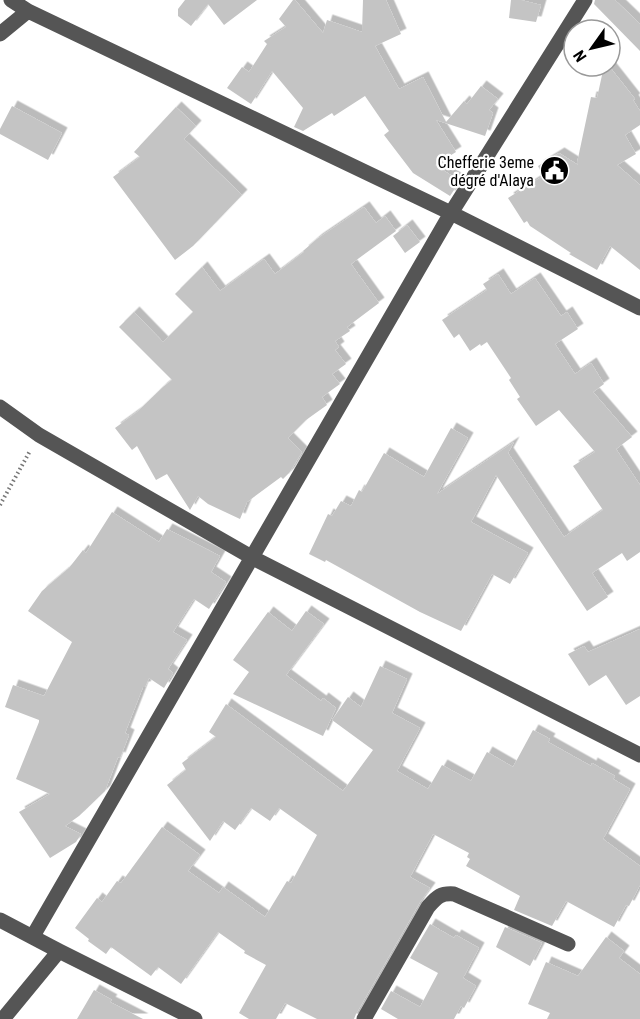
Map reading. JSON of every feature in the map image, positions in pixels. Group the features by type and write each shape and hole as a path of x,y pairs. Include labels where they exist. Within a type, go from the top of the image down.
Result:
{"street":[{"path":"11,0 28,11 451,213 640,308"},
{"path":"33,936 451,213 585,0"},
{"path":"0,34 28,11"},
{"path":"0,407 39,435 253,558 640,755"},
{"path":"364,1019 428,907 443,894 454,894 568,944"},
{"path":"0,920 195,1019"},
{"path":"3,1019 59,951"}],"path":[{"path":"0,505 39,435"}],"building":[{"path":"185,0 257,0 224,25 208,4 191,26 178,16 178,9"},
{"path":"293,0 323,33 327,20 362,32 363,0 386,0 401,34 375,46 399,89 423,77 446,122 464,101 467,104 481,86 498,99 489,110 493,113 485,136 436,120 456,152 435,165 460,181 450,196 413,173 384,135 389,131 365,96 334,116 332,113 303,131 294,127 303,108 272,71 251,104 227,88 242,67 249,72 267,44 264,41 286,27 279,19"},
{"path":"511,0 541,5 536,22 509,18"},
{"path":"595,0 615,0 640,24 640,51 622,33 622,18 608,18 594,4"},
{"path":"601,78 618,78 635,99 633,100 640,111 640,125 625,135 636,154 617,165 640,185 640,270 610,246 597,270 569,254 571,253 530,226 527,221 524,223 508,198 543,176 538,166 559,153 578,165 591,97 597,98"},
{"path":"12,106 62,133 48,160 0,134 0,129"},
{"path":"176,107 196,126 184,139 242,195 193,246 175,260 113,177 140,157 134,152"},
{"path":"364,207 376,223 385,216 396,231 351,264 379,303 347,327 350,331 335,341 339,347 335,350 346,364 332,374 340,384 322,397 327,405 306,420 288,438 302,452 283,479 281,477 247,502 240,519 208,504 198,496 190,510 167,474 156,480 137,446 132,450 115,428 137,412 172,380 119,327 134,312 163,342 193,312 175,294 202,267 220,291 264,259 275,274 317,239"},
{"path":"407,225 420,242 405,253 393,236"},
{"path":"498,274 511,294 535,278 561,316 567,312 578,329 555,344 575,374 591,363 604,384 593,392 632,437 616,449 640,485 640,552 627,561 622,553 592,573 608,597 587,611 496,475 471,522 528,553 510,584 492,574 461,631 420,612 326,560 325,562 309,554 328,514 332,516 341,501 351,506 359,490 362,492 384,453 424,477 451,428 468,438 437,494 514,442 508,453 564,537 603,510 573,466 595,452 559,410 536,426 517,399 520,397 509,380 511,378 487,342 470,351 459,334 454,338 442,320 487,290 483,284"},
{"path":"112,512 159,542 167,529 220,556 211,572 226,582 209,609 194,599 173,632 187,640 168,669 173,673 164,688 149,678 143,687 125,733 129,735 105,791 65,826 81,834 76,842 50,858 19,812 50,794 16,779 39,720 5,707 13,685 44,696 72,642 28,611 42,591 69,568 83,550 86,553"},
{"path":"306,611 324,624 286,675 321,701 323,698 336,708 323,736 233,694 249,672 233,660 268,612 292,631"},
{"path":"640,629 640,696 626,705 606,675 589,686 568,654 584,646 588,652"},
{"path":"380,666 407,679 392,713 420,728 397,771 428,789 442,765 471,781 487,752 513,767 533,730 550,739 548,742 591,766 592,763 615,776 613,779 630,789 603,839 640,866 640,885 614,927 566,901 552,926 514,910 520,896 466,866 470,859 467,857 469,853 433,834 410,877 430,888 354,1019 317,1019 285,1003 276,1019 249,1019 239,1013 266,965 244,953 245,951 218,932 181,984 158,967 151,976 111,947 106,954 75,928 97,898 102,902 117,881 121,883 162,827 200,855 188,871 219,893 223,887 265,917 287,881 291,883 317,835 279,808 270,821 251,808 235,830 223,821 210,841 167,785 186,770 182,763 216,737 209,732 226,704 343,791 373,750 332,720 348,697 361,707"},
{"path":"430,924 454,938 456,935 479,948 463,978 476,986 464,1008 461,1006 454,1019 398,1019 381,1009 391,991 420,1007 438,973 410,958"},
{"path":"505,927 542,943 530,966 496,947"},
{"path":"606,937 624,951 619,958 640,974 640,1019 547,1019 550,1013 528,1004 546,962 578,976"},
{"path":"94,990 112,1000 110,1002 143,1019 77,1019"}],"place":[{"name":"Chefferie 3eme dégré d'Alaya","path":"555,171"}]}
